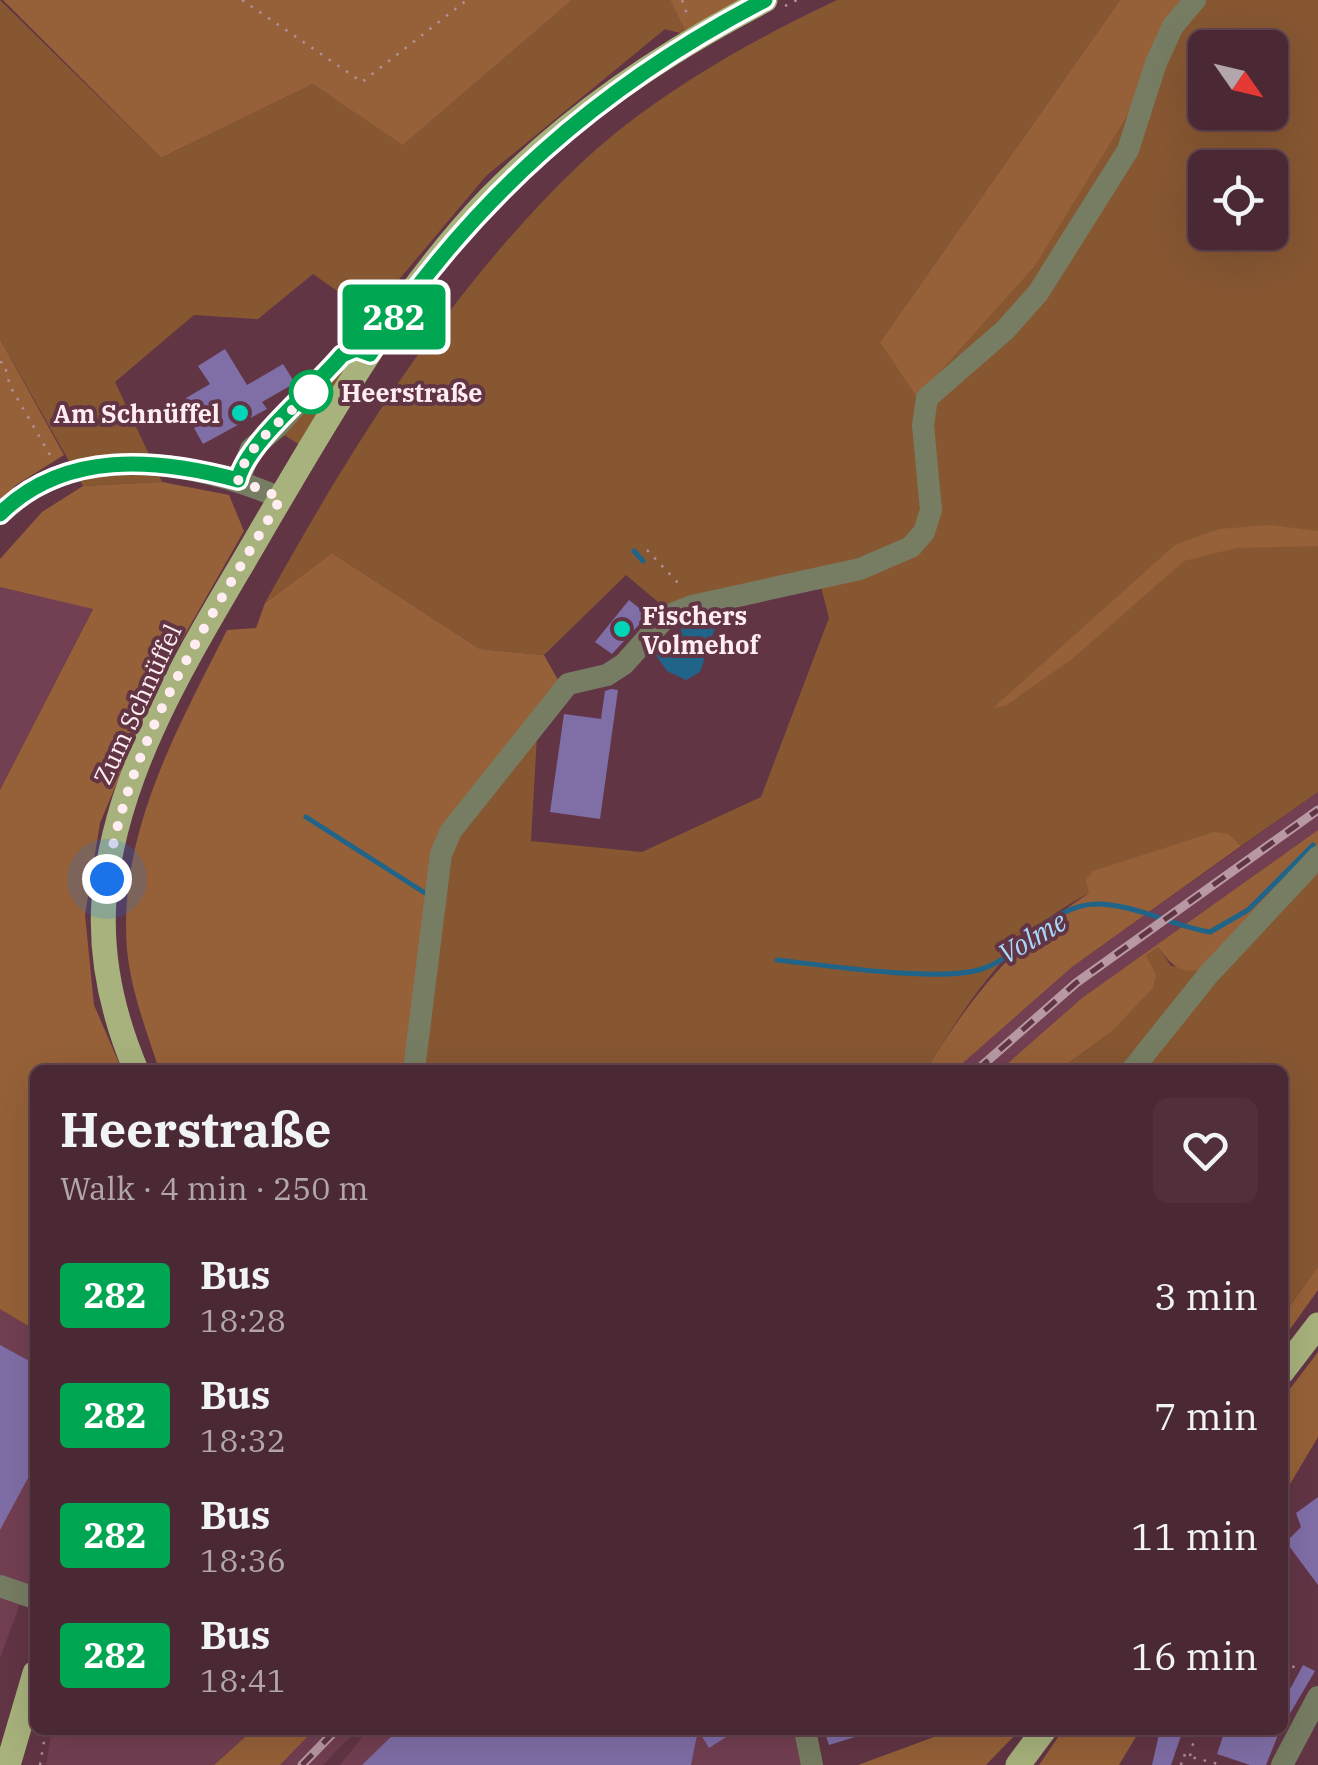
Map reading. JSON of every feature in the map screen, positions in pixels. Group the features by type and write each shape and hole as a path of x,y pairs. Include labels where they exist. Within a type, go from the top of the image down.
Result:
{"main road":[{"path":"281,498 370,354 443,252 530,159 625,82 696,36 773,4"},
{"name":"Zum Schnüffel","path":"134,1065 112,996 106,953 104,902 123,803 174,685 281,498"},
{"path":"1288,1364 1318,1325"},
{"path":"8,1765 30,1688"},
{"path":"23,1765 25,1703"},
{"path":"1018,1765 1039,1735"}],"street":[{"path":"415,1065 441,854 450,832 568,684 607,675 624,664 667,616 692,606 860,569 911,547 924,532 931,510 923,425 927,398 1006,330 1048,278 1128,150 1156,63 1173,26 1195,0"},
{"path":"238,480 250,449 277,428 342,355 356,349 370,354"},
{"path":"0,514 60,472 112,463 238,480 281,498"},
{"path":"1136,1065 1208,975 1318,857"},
{"path":"0,1586 30,1596"},
{"path":"1282,1765 1318,1697"},
{"path":"806,1735 812,1765"},
{"path":"1004,1765 1037,1735"}],"path":[{"path":"242,0 362,82 467,0"},
{"path":"773,4 797,0"},
{"path":"0,362 4,363 28,422 60,472"},
{"path":"647,550 680,584 692,606"},
{"path":"1288,1666 1298,1668"},
{"path":"40,1765 45,1735"},
{"path":"1190,1757 1195,1736"},
{"path":"1181,1765 1183,1755 1222,1765"}],"shaded area":[{"path":"0,0 161,158 313,84 404,144 572,0 670,0 687,35 665,29 486,176 370,314 313,274 258,319 194,315 115,382 162,482 83,486 0,339"},
{"path":"3,0 572,0 403,145 313,84 161,158"},
{"path":"670,0 754,0 687,35"},
{"path":"837,0 1120,0 880,342 1206,0 1318,0 1318,792 1241,846 1229,834 1132,873 1062,909 1024,939 992,973 929,1065 417,1065 448,861 471,804 538,718 531,841 642,852 761,797 829,618 820,583 675,616 626,575 544,655 480,649 332,553 265,603 367,430 486,266 530,215 605,141 700,73"},
{"path":"1120,0 1206,0 1183,25 1034,267 917,397 880,342"},
{"path":"0,339 64,455 16,485 0,502"},
{"path":"349,363 300,445 281,433"},
{"path":"162,482 229,495 244,531 163,673 100,823 85,915 94,1005 120,1065 30,1065 30,1327 0,1309 0,790 93,609 0,587 0,559 42,512 83,486"},
{"path":"1270,525 1318,531 1318,546 1236,548 1184,561 1072,659 1005,706 993,708 1175,545 1219,529"},
{"path":"332,553 480,649 544,655 562,687 471,804 429,908 407,1065 157,1065 136,996 127,950 127,907 132,865 155,784 227,630 256,628 265,603"},
{"path":"0,587 93,608 0,790"},
{"path":"1318,792 1318,830 1082,998 1006,1065 961,1065 1072,967"},
{"path":"1318,830 1318,849 1205,969 1189,971 1177,967 1158,947 1146,956 1156,975 1153,988 1110,1033 1066,1065 1006,1065 1082,998"},
{"path":"1214,832 1229,834 1241,846 1072,967 961,1065 929,1065 997,972 1039,930 1089,893 1086,880 1093,871"},
{"path":"1318,865 1318,1266 1288,1309 1288,1065 1144,1065"},
{"path":"1158,947 1171,966 1205,969 1128,1065 1066,1065 1110,1033 1146,956"},
{"path":"1318,1266 1318,1290 1288,1332 1288,1309"},
{"path":"0,1309 30,1327 30,1577 0,1658"},
{"path":"1318,1352 1318,1437 1288,1488 1288,1391"},
{"path":"51,1735 247,1735 214,1765 46,1765"},
{"path":"247,1735 309,1735 280,1765 214,1765"},
{"path":"309,1735 352,1735 323,1765 280,1765"},
{"path":"364,1735 800,1735 809,1765 340,1765"},
{"path":"939,1735 1015,1735 986,1765 858,1765"},
{"path":"1060,1735 1137,1735 1119,1765 1039,1765"}],"water":[{"path":"705,616 716,625 700,672 686,680 667,671 655,654 668,641 676,642 684,622"}],"building":[{"path":"225,349 247,385 283,364 295,383 262,402 267,409 203,444 194,428 201,424 186,398 210,384 198,366"},
{"name":"Fischers Volmehof","path":"629,600 648,615 612,654 595,642"},
{"path":"618,690 600,819 550,812 564,714 601,719 605,691"},
{"path":"0,1345 30,1361 30,1474 0,1530"},
{"path":"1318,1497 1318,1585 1288,1545 1301,1527 1296,1513"},
{"path":"1303,1665 1315,1671 1288,1717 1288,1693"},
{"path":"393,1735 697,1735 691,1765 362,1765"},
{"path":"701,1735 729,1735 709,1748"},
{"path":"826,1735 862,1735 829,1745"},
{"path":"1159,1735 1181,1735 1171,1765 1152,1765"},
{"path":"1223,1735 1278,1735 1266,1765 1250,1765 1217,1754"}],"waterway":[{"name":"Volme","path":"634,551 643,561"},
{"name":"Volme","path":"306,817 425,893"},
{"name":"Volme","path":"777,960 881,972 963,973 998,962 1066,912 1099,904 1210,932 1248,910 1313,845"}],"railway":[{"path":"983,1065 1076,983 1318,810"},
{"path":"302,1765 331,1735"}],"bus line":[{"name":"282","path":"0,514 60,472 112,463 238,480 250,449 277,428 342,355 356,349 370,354 443,252 530,159 574,121 672,50 765,0"}],"place":[{"name":"Heerstraße","path":"311,392"},
{"name":"Am Schnüffel","path":"240,413"},
{"name":"Fischers Volmehof","path":"622,629"}],"route":[{"path":"107,879 123,803 146,743 203,632 281,498 238,480 242,465 250,449 277,428 311,392"}]}
